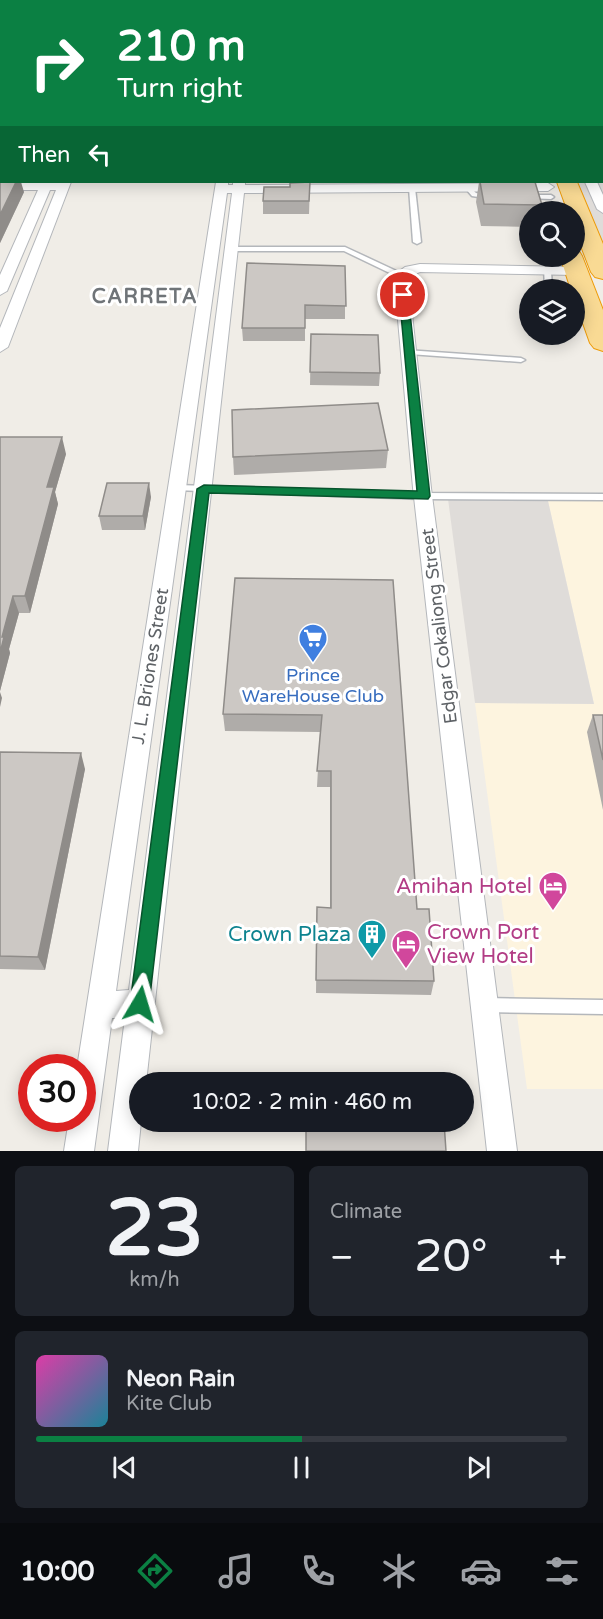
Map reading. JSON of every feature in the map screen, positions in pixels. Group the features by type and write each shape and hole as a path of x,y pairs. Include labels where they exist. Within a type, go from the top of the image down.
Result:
{"highway":[{"path":"556,191 603,272"},
{"path":"574,267 585,305 603,343"}],"street":[{"path":"0,291 46,184"},
{"path":"0,186 64,184 8,315 0,347"},
{"path":"230,185 387,185 412,188 556,191 592,184 603,209"},
{"name":"J. L. Briones Street","path":"123,1151 225,313 232,249 230,185"},
{"name":"J. L. Briones Street","path":"78,1151 203,314 230,185"},
{"path":"401,275 420,268 547,270 560,267"},
{"name":"Edgar Cokaliong Street","path":"401,275 423,496 502,1151"},
{"path":"203,314 225,313"},
{"path":"143,709 176,710"},
{"path":"99,1005 140,1004"}],"lane":[{"path":"412,188 417,242"},
{"path":"468,188 479,197 500,197"},
{"path":"520,197 556,191"},
{"path":"232,249 345,249 401,275"},
{"path":"547,270 548,279"},
{"path":"409,352 521,360"},
{"path":"177,489 423,496 603,497"},
{"path":"486,1005 603,1006"}],"shaded area":[{"path":"577,183 603,183 603,243"},
{"path":"448,499 548,501 594,704 475,703"},
{"path":"548,501 603,501 603,1089 527,1089 475,703 594,704"}],"building":[{"path":"0,183 16,183 0,215"},
{"path":"290,183 310,183 309,201 263,201 264,187 290,187"},
{"path":"480,183 535,183 541,201 519,201 519,205 484,204"},
{"path":"247,263 345,266 346,306 305,305 305,328 242,328"},
{"path":"311,334 378,335 380,373 310,372"},
{"path":"378,403 388,450 233,457 232,410"},
{"path":"0,437 62,437 47,487 54,487 25,596 13,596 0,653"},
{"path":"107,483 149,483 143,516 99,516"},
{"path":"235,578 393,580 417,909 429,909 434,981 316,980 317,907 331,908 331,771 317,771 322,715 223,714"},
{"path":"593,715 603,715 603,760"},
{"path":"0,752 81,753 38,957 0,956"},
{"path":"306,1132 445,1132 446,1151 306,1151"}],"place":[{"name":"Prince WareHouse Club","path":"313,664"},
{"name":"Amihan Hotel","path":"553,912"},
{"name":"Crown Plaza","path":"372,960"},
{"name":"Crown Port View Hotel","path":"406,970"}],"district":[{"name":"CARRETA","path":"145,296"}],"route":[{"path":"140,1004 204,489 423,496 403,295"}]}
